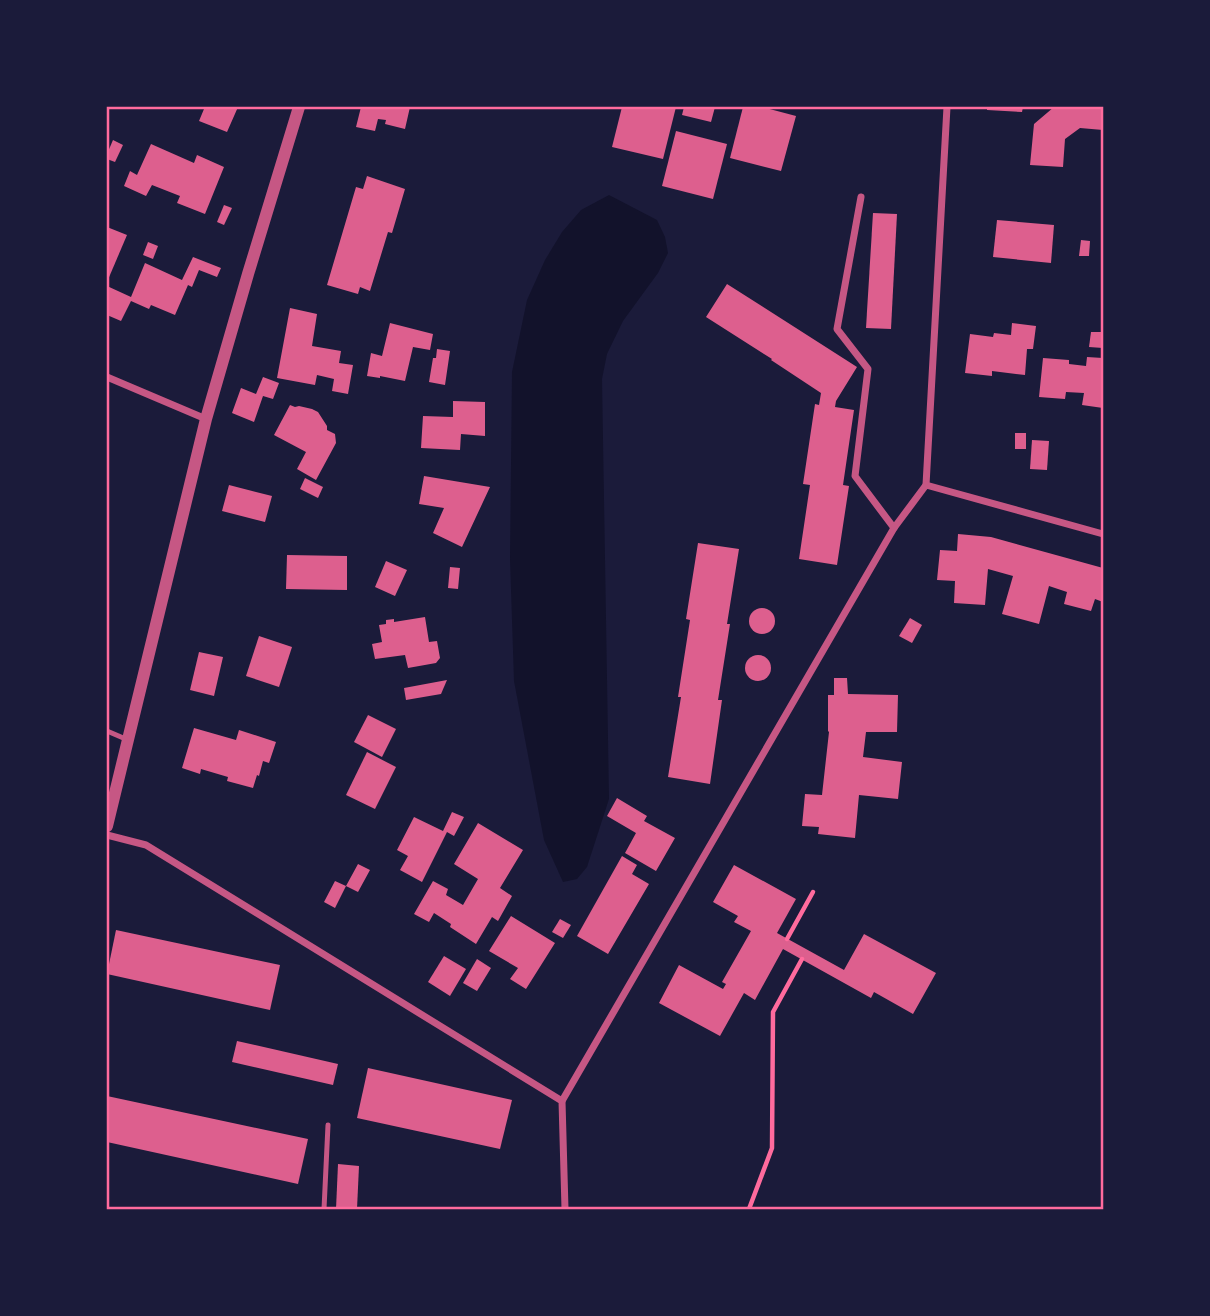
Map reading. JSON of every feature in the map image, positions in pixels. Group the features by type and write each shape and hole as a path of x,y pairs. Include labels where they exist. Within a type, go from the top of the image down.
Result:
{"street":[{"path":"107,827 206,419 299,107"},
{"path":"565,1209 562,1101 894,528 926,485 947,107"},
{"path":"861,197 837,329 869,369 855,476 894,528"},
{"path":"107,377 206,419"},
{"path":"926,485 1103,534"},
{"path":"107,835 146,845 562,1101"}],"lane":[{"path":"107,731 128,740"},
{"path":"324,1209 328,1125"}],"path":[{"path":"787,939 813,892"},
{"path":"749,1209 772,1148 773,1012 802,959"}],"shaded area":[{"path":"609,195 657,220 665,237 668,253 658,273 623,321 607,354 602,379 609,799 587,867 577,879 563,882 544,840 514,681 510,559 512,372 527,300 545,260 562,232 581,210"}],"building":[{"path":"199,107 238,107 227,132 199,121 204,109"},
{"path":"361,107 410,107 405,129 385,124 386,120 378,119 375,131 356,127"},
{"path":"622,107 676,107 663,159 612,147"},
{"path":"684,107 715,107 711,122 682,115"},
{"path":"743,107 762,107 796,116 781,171 730,158"},
{"path":"987,107 1023,107 1022,112 987,110"},
{"path":"1054,107 1103,107 1103,130 1080,128 1065,139 1063,167 1030,165 1034,124"},
{"path":"676,131 727,144 713,199 662,186"},
{"path":"113,140 123,145 115,162 107,159"},
{"path":"151,144 194,163 197,155 224,167 205,214 177,203 180,196 152,185 146,196 124,186 130,171 137,175"},
{"path":"367,176 405,189 392,233 388,232 370,291 360,287 358,294 327,285 356,187 363,189"},
{"path":"224,205 232,208 224,225 217,222"},
{"path":"873,213 897,214 891,329 866,328"},
{"path":"997,220 1054,225 1051,263 993,257"},
{"path":"107,227 127,235 107,282"},
{"path":"1081,240 1090,241 1089,256 1079,256"},
{"path":"148,242 158,246 153,259 143,255"},
{"path":"193,257 221,268 217,277 199,270 192,287 188,285 175,315 151,305 149,309 131,301 121,321 107,315 107,286 131,297 145,263 182,280"},
{"path":"727,284 857,367 835,407 854,410 843,485 849,486 837,565 799,559 810,485 803,484 815,404 819,405 821,393 706,317"},
{"path":"290,308 317,314 312,346 341,351 339,363 353,365 348,394 332,391 334,379 317,375 315,385 277,378"},
{"path":"390,323 433,334 430,350 413,347 405,381 367,376 371,353 382,356"},
{"path":"1012,323 1036,326 1033,349 1027,349 1025,375 992,371 992,376 965,373 970,334 993,337 994,333 1011,335"},
{"path":"1091,332 1103,332 1103,348 1089,347"},
{"path":"437,349 450,351 445,385 429,382"},
{"path":"1087,357 1103,358 1103,408 1082,405 1084,393 1066,392 1065,399 1039,397 1043,358 1069,360 1069,364 1086,366"},
{"path":"263,377 279,383 273,399 263,396 254,422 232,413 241,388 256,394"},
{"path":"453,401 485,402 485,436 461,434 460,450 421,448 423,416 453,417"},
{"path":"290,405 318,412 327,430 335,434 336,443 316,480 297,469 306,452 274,435"},
{"path":"1015,433 1026,433 1026,449 1015,449"},
{"path":"1032,440 1049,441 1047,470 1030,469"},
{"path":"424,476 490,487 462,547 433,533 444,508 419,504"},
{"path":"305,478 323,487 318,498 300,489"},
{"path":"229,485 272,496 265,522 222,511"},
{"path":"958,534 991,537 1103,568 1103,602 1095,599 1091,611 1064,604 1067,592 1049,586 1039,624 1002,614 1013,576 988,569 985,605 954,603 955,581 937,580 940,550 957,551"},
{"path":"698,543 739,549 727,624 730,624 718,700 722,700 710,784 668,777 681,697 678,697 690,620 686,619"},
{"path":"287,555 347,556 347,590 286,589"},
{"path":"386,561 407,570 395,596 375,587"},
{"path":"450,567 460,568 458,589 448,588"},
{"path":"762,608 771,612 775,621 771,630 762,634 753,630 749,621 753,612"},
{"path":"425,617 429,642 437,641 440,658 436,663 408,668 405,655 375,659 372,644 382,642 379,625 386,624 386,620 394,619 394,622"},
{"path":"910,618 922,625 912,643 899,636"},
{"path":"259,636 292,647 279,687 246,676"},
{"path":"199,652 223,657 214,696 190,690"},
{"path":"758,655 767,659 771,668 767,677 758,681 749,677 745,668 749,659"},
{"path":"834,678 847,678 848,694 898,695 897,732 866,732 863,757 902,762 898,799 859,795 855,838 818,834 819,827 802,826 805,794 822,795 829,732 828,695 834,695"},
{"path":"447,680 441,694 406,700 404,688"},
{"path":"368,715 396,729 382,757 354,742"},
{"path":"194,728 236,740 239,730 276,742 269,763 263,761 253,788 227,781 228,777 201,769 200,774 182,768"},
{"path":"367,752 396,767 375,809 346,795"},
{"path":"617,798 647,816 644,821 675,838 656,871 625,853 636,833 607,816"},
{"path":"452,812 464,817 454,836 447,832 422,882 400,870 408,856 397,850 414,817 443,831"},
{"path":"478,823 523,850 500,888 512,896 498,921 492,917 476,944 434,913 429,922 414,914 433,881 448,889 446,895 463,905 478,879 454,864"},
{"path":"622,856 637,865 632,874 649,884 608,954 577,936"},
{"path":"358,864 370,870 358,892 346,886"},
{"path":"734,865 796,899 777,933 844,970 864,934 936,973 913,1014 874,992 871,998 783,949 755,1000 744,993 720,1036 659,1003 679,965 723,989 726,984 722,982 751,931 734,922 738,916 713,902"},
{"path":"335,881 346,886 335,908 324,902"},
{"path":"511,916 555,943 526,989 510,979 518,968 489,951"},
{"path":"560,919 571,925 563,938 552,932"},
{"path":"116,930 280,965 270,1010 107,974"},
{"path":"444,956 466,969 450,996 428,982"},
{"path":"477,959 491,968 477,991 463,983"},
{"path":"237,1041 338,1064 333,1085 232,1062"},
{"path":"368,1068 512,1100 500,1149 357,1118"},
{"path":"107,1096 308,1139 298,1184 107,1142"},
{"path":"338,1164 359,1166 357,1209 336,1209"}]}
